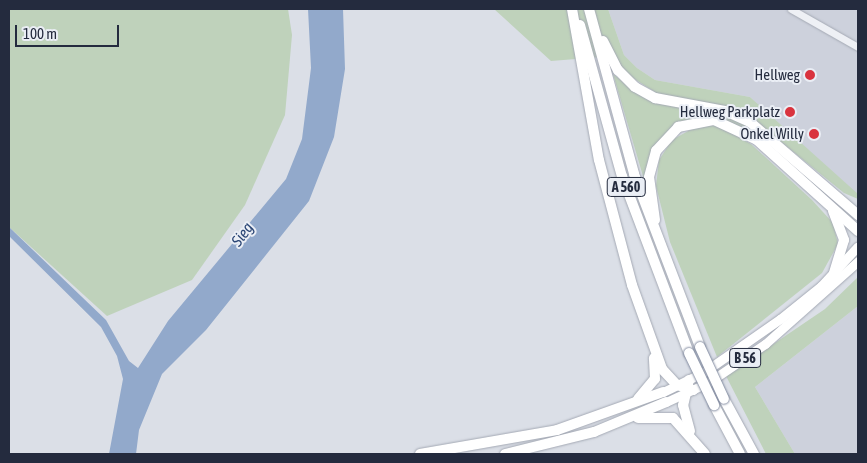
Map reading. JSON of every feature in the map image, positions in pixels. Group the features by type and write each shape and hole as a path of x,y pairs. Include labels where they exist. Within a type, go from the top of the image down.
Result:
{"highway":[{"path":"572,9 599,160 653,350 655,379 628,407"},
{"name":"A 560","path":"576,9 622,176 689,353 740,454"},
{"path":"590,9 612,61 635,88 655,98 743,118 821,180 858,215"},
{"name":"A 560","path":"590,9 634,174 660,248 700,347 724,399 754,454"},
{"path":"660,248 650,168 662,142 690,122 714,120 743,131 831,205 858,231"},
{"path":"821,180 858,203"},
{"path":"831,205 844,240 834,273"},
{"path":"653,350 686,388 683,412 691,434 705,454"},
{"name":"B 56","path":"420,454 557,430 665,397"},
{"name":"B 56","path":"505,454 561,442 625,420 665,397"},
{"path":"625,420 667,416 691,434"}],"main road":[{"name":"B 56","path":"686,388 780,319 834,273 858,246"},
{"name":"B 56","path":"665,397 686,388 765,344 854,270 858,261"}],"street":[{"path":"791,9 858,47"}],"shaded area":[{"path":"608,9 858,9 858,195 750,97 655,80 637,68 624,55"},
{"path":"858,306 858,454 795,454 755,387"}],"green space":[{"path":"9,9 288,9 292,35 285,115 245,205 192,280 107,316 9,227"},
{"path":"494,9 608,9 624,55 637,68 655,80 750,97 858,194 858,199 844,193 754,120 658,94 625,73 613,56 551,61"},
{"path":"613,74 636,92 737,119 755,131 709,116 678,123 655,145 645,183"},
{"path":"716,125 751,144 812,200 833,223 838,244 822,273 717,357 670,242 656,186 659,160 672,140 697,126"},
{"path":"858,277 858,306 755,387 795,454 766,454 726,376 825,309"}],"water":[{"name":"Sieg","path":"308,9 343,9 345,69 334,137 309,201 206,330 162,374 139,430 136,454 109,454 123,379 117,356 101,327 9,236 9,227 106,320 129,361 138,368 168,321 286,179 302,139 311,68"}],"place":[{"name":"Hellweg","path":"810,75"},
{"name":"Hellweg Parkplatz","path":"790,112"},
{"name":"Onkel Willy","path":"814,134"}]}
